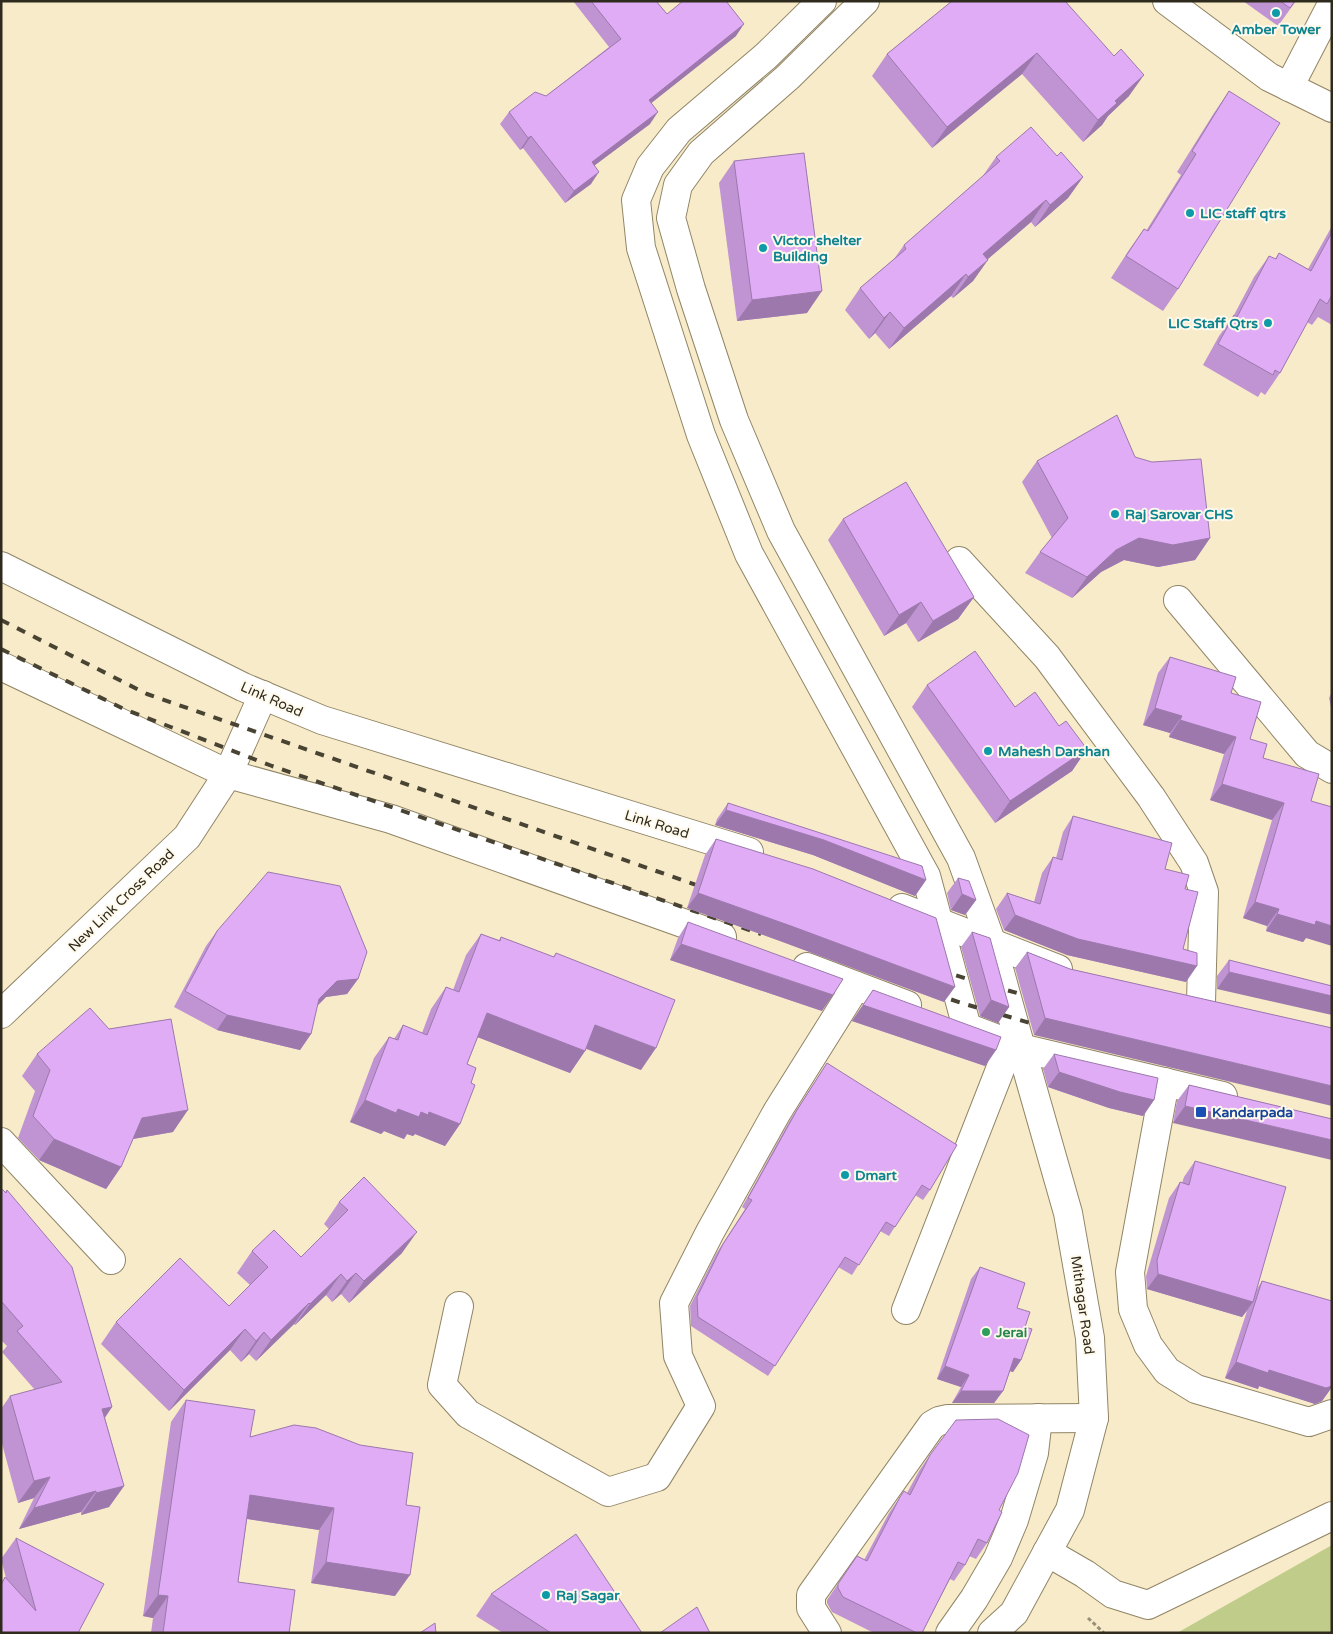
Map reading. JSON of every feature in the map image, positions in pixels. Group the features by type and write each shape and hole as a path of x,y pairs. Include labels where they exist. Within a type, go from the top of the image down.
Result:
{"main road":[{"path":"822,1 766,56 679,130 650,167 636,200 641,248 701,435 749,554 926,876 967,1028"},
{"name":"Mithagar Road","path":"865,1 788,77 701,153 678,185 671,218 690,289 734,420 781,532 961,858 992,944 1016,1046 1068,1213 1090,1338 1094,1418 1070,1510 1014,1613 992,1633"},
{"path":"1167,1 1196,10 1269,77 1332,108"},
{"path":"1289,87 1332,4"},
{"path":"959,561 1047,657 1151,797 1194,862 1204,892 1201,1002"},
{"name":"Link Road","path":"1,566 263,695 322,720 769,858"},
{"path":"1178,600 1307,754 1332,768"},
{"path":"1,666 228,774 391,820 747,946"},
{"name":"New Link Cross Road","path":"1,1014 187,837 228,774 263,695"},
{"path":"877,898 992,944 1062,970 1080,974"},
{"path":"784,959 1016,1046 1248,1102"},
{"path":"459,1306 442,1385 468,1414 608,1492 657,1478 701,1406 678,1356 674,1303 710,1232 777,1112 856,986"},
{"path":"1173,996 1229,1008"},
{"path":"906,1310 1016,1046"},
{"path":"1165,1082 1130,1272 1133,1309 1148,1345 1167,1371 1196,1388 1309,1422 1332,1414"},
{"path":"1,1142 111,1260"},
{"path":"950,1633 974,1599 998,1558 1014,1520 1034,1453 1038,1418"},
{"path":"827,1633 811,1608 811,1595 932,1425 948,1419 1094,1418"},
{"path":"1047,1552 1085,1574 1113,1594 1148,1605 1332,1516"}],"green space":[{"path":"1332,1545 1332,1633 1177,1633"}],"building":[{"path":"591,1 656,1 667,14 683,1 726,1 744,24 649,100 658,112 592,162 599,172 574,191 531,136 528,138 509,112 535,92 546,96 621,39"},
{"path":"952,1 1065,1 1114,56 1121,49 1144,75 1115,101 1117,103 1098,120 1037,53 947,127 887,54"},
{"path":"1280,1 1295,1 1290,8"},
{"name":"LIC staff qtrs","path":"1229,91 1280,123 1178,289 1126,256 1144,229 1148,231 1196,154 1192,151"},
{"path":"1031,127 1057,156 1061,152 1083,177 1050,205 1046,200 983,254 988,260 968,277 966,274 904,328 890,312 884,318 860,288 906,249 904,245 1000,161 996,157"},
{"name":"Victor shelter Building","path":"804,153 822,291 752,300 734,161"},
{"name":"LIC Staff Qtrs","path":"1332,232 1332,295 1327,304 1320,299 1280,373 1275,370 1273,375 1218,344 1234,315 1237,317 1269,256 1276,259 1279,253 1311,271"},
{"name":"Raj Sarovar CHS","path":"1117,415 1135,457 1152,462 1201,459 1210,538 1173,545 1139,538 1116,550 1087,577 1040,552 1068,518 1037,461"},
{"path":"906,482 974,597 933,621 921,602 899,615 843,519"},
{"path":"975,651 1015,707 1035,692 1059,726 1066,721 1087,749 1010,801 927,685"},
{"path":"1170,657 1236,677 1231,693 1261,702 1250,739 1267,744 1263,758 1319,774 1311,801 1332,807 1332,926 1316,921 1315,925 1277,914 1279,909 1255,902 1284,803 1222,784 1236,737 1180,720 1182,716 1155,708"},
{"path":"728,803 922,866 926,880 824,840 726,810"},
{"path":"1073,816 1172,843 1165,869 1189,875 1185,889 1198,892 1183,949 1197,953 1197,966 1078,939 1015,915 1007,893 1040,904 1053,857 1062,860"},
{"path":"716,839 813,869 936,918 955,987 698,893"},
{"path":"268,872 340,886 367,952 358,979 337,981 319,999 311,1034 227,1015 185,991 217,931"},
{"path":"958,878 969,881 976,900 962,894"},
{"path":"688,922 843,979 833,995 681,944"},
{"path":"972,932 990,938 1009,1007 991,1000"},
{"path":"481,934 500,941 501,937 554,957 556,953 675,1000 656,1048 595,1025 585,1051 487,1013 467,1064 476,1068 471,1083 475,1085 460,1124 429,1112 428,1115 421,1112 419,1117 398,1109 396,1113 365,1100 389,1037 398,1040 403,1025 427,1035 446,987 459,992"},
{"path":"1027,952 1070,969 1332,1028 1332,1086 1045,1018"},
{"path":"1229,960 1332,986 1332,996 1229,972"},
{"path":"873,990 1001,1037 996,1050 863,1005"},
{"path":"90,1008 109,1029 171,1019 188,1110 142,1118 121,1167 54,1139 33,1116 50,1070 37,1054"},
{"path":"1054,1054 1158,1078 1154,1100 1120,1092 1059,1072"},
{"name":"Dmart","path":"827,1063 957,1145 930,1190 922,1185 895,1227 886,1222 859,1265 845,1257 775,1366 698,1317 697,1297 723,1244 752,1200 748,1198 797,1110"},
{"path":"1189,1085 1332,1119 1332,1140 1185,1106"},
{"path":"1195,1161 1286,1187 1253,1302 1158,1274 1157,1260 1180,1182 1189,1185"},
{"path":"364,1177 417,1232 364,1281 356,1273 347,1281 341,1274 271,1340 264,1332 256,1341 245,1329 184,1390 116,1322 180,1258 229,1306 268,1267 252,1251 274,1230 301,1257 348,1210 339,1202"},
{"path":"1,1188 6,1193 7,1190 72,1267 112,1407 102,1409 124,1486 96,1493 96,1491 34,1508 50,1477 34,1481 10,1396 62,1382 17,1331 23,1326 1,1301"},
{"name":"Jerai","path":"980,1267 1025,1283 1017,1308 1030,1312 1025,1327 1032,1329 1021,1360 1014,1358 1003,1391 961,1391 969,1375 945,1366"},
{"path":"1262,1281 1332,1301 1332,1386 1326,1388 1269,1370 1268,1373 1236,1362"},
{"path":"186,1400 255,1410 250,1437 294,1425 316,1428 360,1445 413,1453 406,1505 420,1507 410,1575 326,1562 334,1508 250,1495 238,1582 295,1590 289,1633 163,1633 168,1596 158,1595"},
{"path":"998,1419 1029,1435 1018,1473 999,1510 1002,1512 987,1543 978,1539 965,1565 958,1562 922,1633 917,1633 843,1597 838,1584 857,1556 867,1561 900,1497 904,1491 910,1495 930,1455 956,1420"},
{"name":"Raj Sagar","path":"576,1534 642,1633 551,1633 491,1594"},
{"path":"16,1538 104,1584 78,1633 1,1633 1,1585 5,1577 36,1611"},
{"path":"697,1607 710,1633 660,1633"},
{"path":"435,1623 436,1633 420,1633"}],"railway":[{"path":"1,620 147,694 708,889"},
{"path":"1,649 124,709 272,766 761,934"},
{"path":"939,970 1035,998"},
{"path":"934,994 1044,1027"}],"place":[{"name":"Amber Tower","path":"1276,13"},
{"name":"LIC staff qtrs","path":"1190,213"},
{"name":"Victor shelter Building","path":"763,248"},
{"name":"LIC Staff Qtrs","path":"1268,323"},
{"name":"Raj Sarovar CHS","path":"1115,514"},
{"name":"Mahesh Darshan","path":"988,751"},
{"name":"Kandarpada","path":"1201,1112"},
{"name":"Dmart","path":"845,1175"},
{"name":"Jerai","path":"986,1332"},
{"name":"Raj Sagar","path":"546,1595"}]}
